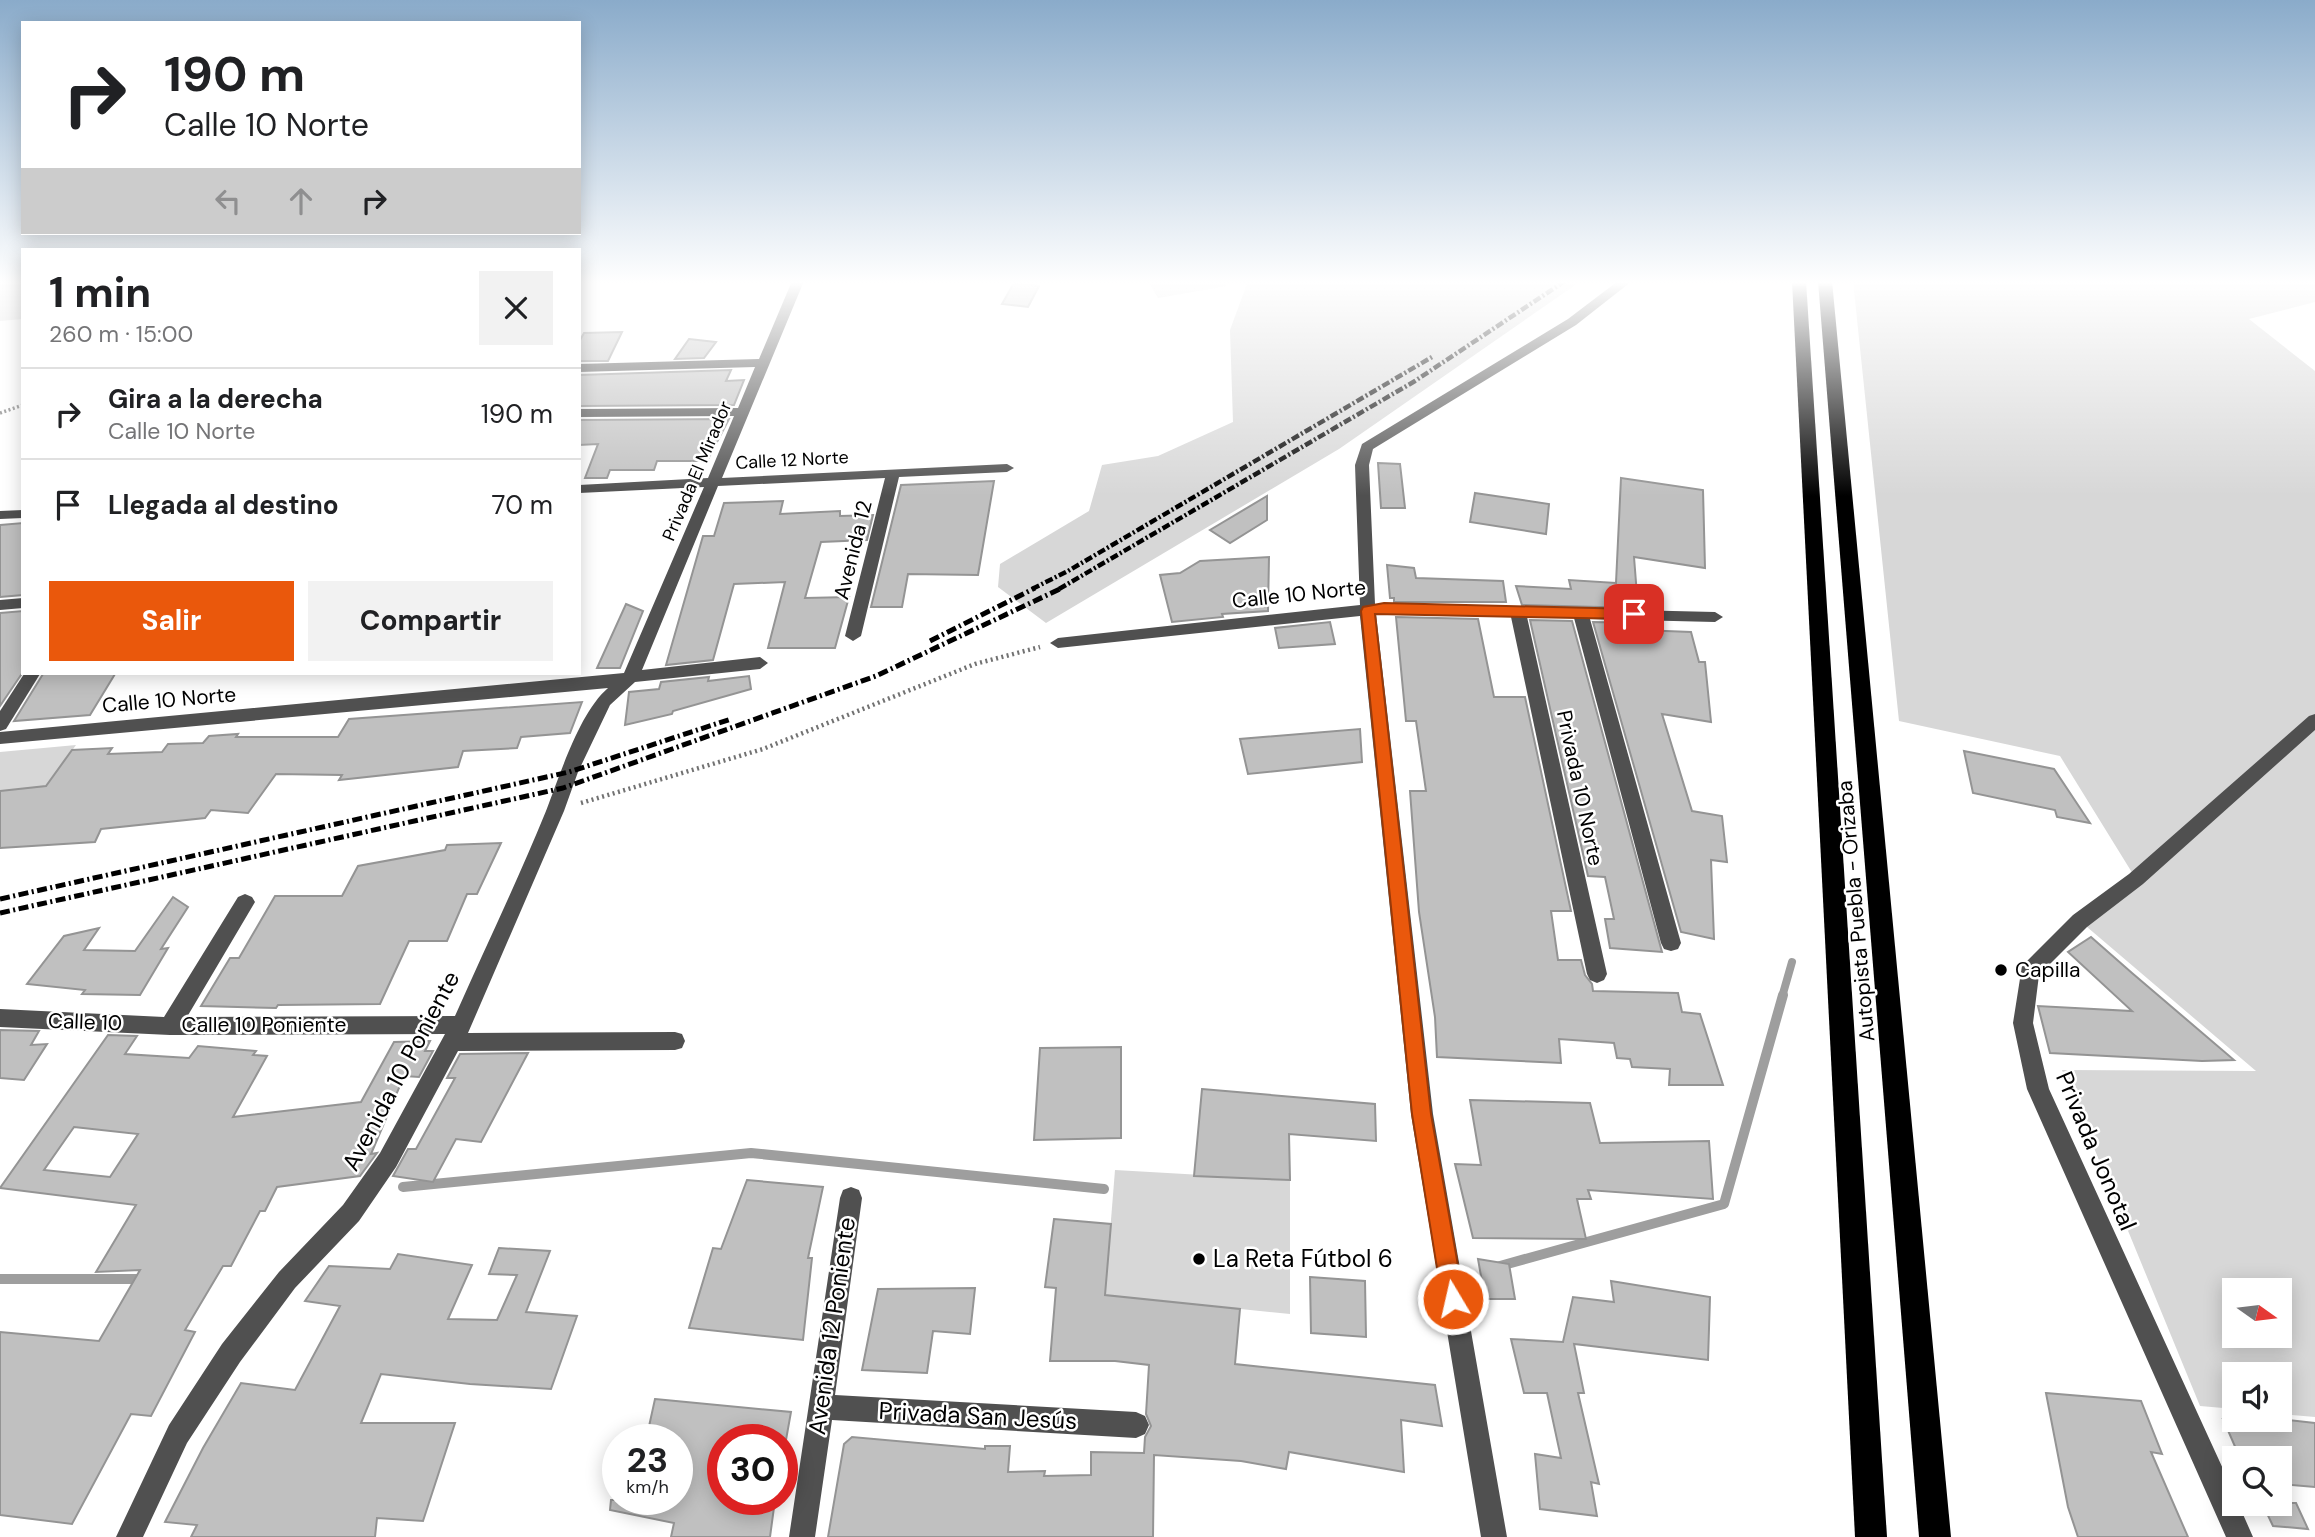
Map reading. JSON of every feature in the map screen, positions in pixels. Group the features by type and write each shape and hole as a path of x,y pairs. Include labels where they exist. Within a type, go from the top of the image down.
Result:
{"highway":[{"name":"Autopista Puebla - Orizaba","path":"1802,353 1871,1537"},
{"name":"Autopista Puebla - Orizaba","path":"1831,353 1935,1537"}],"street":[{"name":"Privada El Mirador","path":"631,677 769,353"},
{"path":"1494,1537 1422,1114 1368,611 1362,465 1367,447 1522,353"},
{"path":"581,368 765,363"},
{"path":"581,412 744,412"},
{"name":"Calle 12 Norte","path":"581,489 1007,468"},
{"name":"Avenida 12","path":"853,636 893,474"},
{"path":"0,515 21,514"},
{"path":"0,605 21,603"},
{"name":"Calle 10 Norte","path":"1058,643 1384,608 1714,617"},
{"name":"Privada 10 Norte","path":"1518,612 1598,974"},
{"name":"Privada 10 Norte","path":"1580,612 1671,943"},
{"name":"Calle 10 Norte","path":"0,738 614,682 631,677 760,663"},
{"path":"0,725 31,675"},
{"name":"Avenida 10 Poniente","path":"129,1537 178,1434 232,1353 287,1280 351,1213 388,1160 456,1033 555,811 569,772 603,702 631,677"},
{"name":"Privada Jonotal","path":"2240,1537 2038,1089 2023,1023 2029,972 2080,921 2136,879 2315,720"},
{"name":"Calle 10 Poniente","path":"245,902 170,1026 675,1041"},
{"name":"Calle 10","path":"0,1018 170,1026"},
{"name":"Avenida 12 Poniente","path":"802,1537 851,1198"},
{"name":"Privada San Jesús","path":"821,1407 1136,1425"}],"path":[{"path":"0,413 21,406"},
{"path":"555,811 764,749 975,664 1058,643"}],"shaded area":[{"path":"1231,353 1478,353 1339,449 1046,623 998,587 1000,564 1089,511 1102,465 1158,456 1233,422"},
{"path":"1860,353 2292,353 2315,371 2315,1417 2292,1415 2292,1362 2222,1362 2222,1408 2200,1406 2062,1070 2256,1071 2080,921 2136,879 2060,756 1899,721"},
{"path":"76,745 35,802 0,791 0,752"},
{"name":"La Reta Fútbol 6","path":"1115,1170 1290,1180 1290,1314 1105,1295"}],"building":[{"path":"581,353 612,353 608,361 581,361"},
{"path":"679,353 708,353 704,358 675,359"},
{"path":"731,370 726,381 744,380 734,405 581,406 581,375"},
{"path":"729,419 707,461 657,461 654,470 610,470 607,478 585,478 598,444 581,445 581,420"},
{"path":"1378,463 1400,464 1405,508 1381,508"},
{"path":"1621,478 1703,490 1705,568 1634,557 1638,608 1522,605 1516,586 1571,589 1569,580 1616,583"},
{"path":"994,481 978,575 908,574 902,607 871,607 901,485"},
{"path":"1475,493 1549,504 1546,534 1470,522"},
{"path":"1267,496 1267,520 1230,543 1210,530"},
{"path":"783,501 780,514 840,511 840,516 873,515 867,540 821,542 805,598 849,597 835,648 768,648 785,582 734,584 713,660 666,665 703,536 714,536 724,503"},
{"path":"21,523 21,595 0,597 0,525"},
{"path":"1269,557 1268,611 1222,614 1223,617 1172,622 1160,575 1180,573 1200,561"},
{"path":"1387,565 1414,568 1416,578 1503,581 1506,602 1394,602 1394,598 1390,598"},
{"path":"626,604 643,611 620,668 597,668"},
{"path":"21,611 21,675 0,706 0,613"},
{"path":"1396,617 1478,619 1494,697 1525,697 1571,911 1551,911 1558,960 1581,960 1593,991 1678,993 1682,1012 1700,1014 1723,1085 1669,1085 1670,1069 1632,1067 1630,1059 1617,1058 1614,1043 1559,1039 1561,1063 1437,1057 1435,1017 1419,912 1410,791 1426,791 1416,721 1406,721"},
{"path":"1530,620 1572,621 1662,952 1610,948 1605,919 1614,919 1605,877 1588,876"},
{"path":"1330,622 1335,644 1279,648 1275,628"},
{"path":"1593,622 1639,623 1640,630 1691,632 1699,662 1705,662 1711,722 1662,714 1692,811 1722,816 1727,862 1711,860 1714,939 1681,932"},
{"path":"42,675 114,675 90,715 14,721"},
{"path":"749,676 751,689 673,711 672,714 625,725 629,692 659,689 661,682 709,677 708,681"},
{"path":"582,702 570,733 521,737 517,748 463,751 458,767 339,780 342,775 276,774 248,813 211,810 205,818 101,829 95,842 0,848 0,791 46,786 72,750 112,748 108,754 162,752 168,744 203,743 209,736 238,734 236,737 338,737 349,719"},
{"path":"1360,729 1362,762 1248,774 1240,739"},
{"path":"1964,751 2054,769 2090,823 2057,817 2055,810 1973,793"},
{"path":"501,843 477,894 467,894 447,941 409,941 380,1004 278,1005 276,1008 201,1006 230,958 239,958 275,896 342,896 358,866 445,850 447,845"},
{"path":"173,897 188,907 161,949 168,948 140,995 82,994 85,990 27,984 64,936 99,928 84,950 135,951"},
{"path":"2091,937 2234,1060 2202,1061 2050,1053 2038,1006 2132,1011 2068,952"},
{"path":"0,1030 39,1031 31,1045 47,1044 24,1080 0,1078"},
{"path":"108,1035 137,1036 125,1054 189,1058 198,1046 256,1051 253,1055 267,1056 233,1117 361,1102 394,1042 430,1041 425,1051 433,1051 419,1077 404,1076 371,1154 377,1153 360,1176 277,1187 265,1211 260,1211 231,1266 223,1266 185,1330 195,1332 151,1416 131,1414 72,1524 0,1515 0,1332 99,1341 140,1270 96,1272 136,1205 0,1188","holes":["74,1127 138,1134 110,1177 44,1170"]},
{"path":"1121,1047 1121,1138 1034,1140 1040,1048"},
{"path":"528,1053 481,1142 456,1139 433,1182 393,1176 408,1149 416,1149 455,1078 447,1078 460,1054"},
{"path":"1202,1089 1375,1104 1376,1141 1289,1134 1290,1180 1194,1176"},
{"path":"1470,1100 1590,1103 1600,1143 1709,1141 1713,1199 1588,1190 1591,1199 1577,1199 1586,1239 1473,1238 1455,1164 1481,1165"},
{"path":"747,1180 823,1187 808,1258 812,1258 803,1340 689,1328 713,1248 721,1249"},
{"path":"1054,1219 1111,1224 1105,1295 1240,1309 1235,1364 1435,1385 1442,1426 1401,1420 1404,1472 1289,1452 1286,1469 1241,1461 1154,1455 1153,1537 828,1537 844,1444 852,1437 985,1449 985,1446 1010,1446 1008,1472 1045,1471 1044,1476 1091,1475 1091,1452 1144,1453 1145,1437 1151,1426 1146,1414 1149,1365 1115,1361 1050,1361 1056,1288 1045,1287"},
{"path":"499,1248 550,1251 526,1312 577,1316 551,1389 470,1384 381,1374 361,1423 455,1423 423,1521 377,1518 375,1537 191,1537 197,1525 165,1522 203,1448 241,1383 295,1390 340,1306 305,1301 329,1266 390,1269 398,1254 472,1265 448,1319 497,1320 517,1275 489,1274"},
{"path":"1478,1259 1509,1264 1515,1299 1485,1299"},
{"path":"1310,1277 1365,1281 1366,1337 1311,1333"},
{"path":"1611,1281 1710,1297 1708,1360 1574,1344 1584,1393 1578,1393 1599,1484 1591,1482 1597,1516 1540,1509 1535,1454 1561,1458 1547,1393 1524,1393 1511,1339 1563,1342 1573,1297 1614,1302"},
{"path":"975,1288 970,1334 933,1331 927,1373 862,1370 878,1289"},
{"path":"2046,1393 2141,1401 2162,1454 2151,1452 2188,1537 2078,1537 2068,1507"},
{"path":"655,1399 791,1412 789,1424 707,1424 707,1515 773,1515 770,1537 671,1537 674,1523 635,1515 693,1515 693,1424 650,1424"},
{"path":"2292,1420 2315,1423 2315,1487 2292,1485 2292,1446 2235,1446 2229,1432 2292,1432"},
{"path":"2292,1503 2296,1503 2308,1529 2273,1526 2268,1516 2292,1516"}],"waterway":[{"path":"1782,997 1792,962"},
{"path":"1500,1266 1724,1204 1783,995"},
{"path":"403,1187 751,1153 1104,1189"},
{"path":"0,1279 144,1279"}],"railway":[{"path":"1059,589 1415,381 1457,353"},
{"path":"1032,589 1068,571 1432,357"},
{"path":"930,641 1035,588"},
{"path":"0,913 563,788 876,676 1062,588"},
{"path":"0,899 569,772 731,719"}],"place":[{"name":"Capilla","path":"2001,970"},
{"name":"La Reta Fútbol 6","path":"1199,1259"}],"route":[{"path":"1453,1299 1422,1114 1368,611 1384,608 1634,614"}]}
